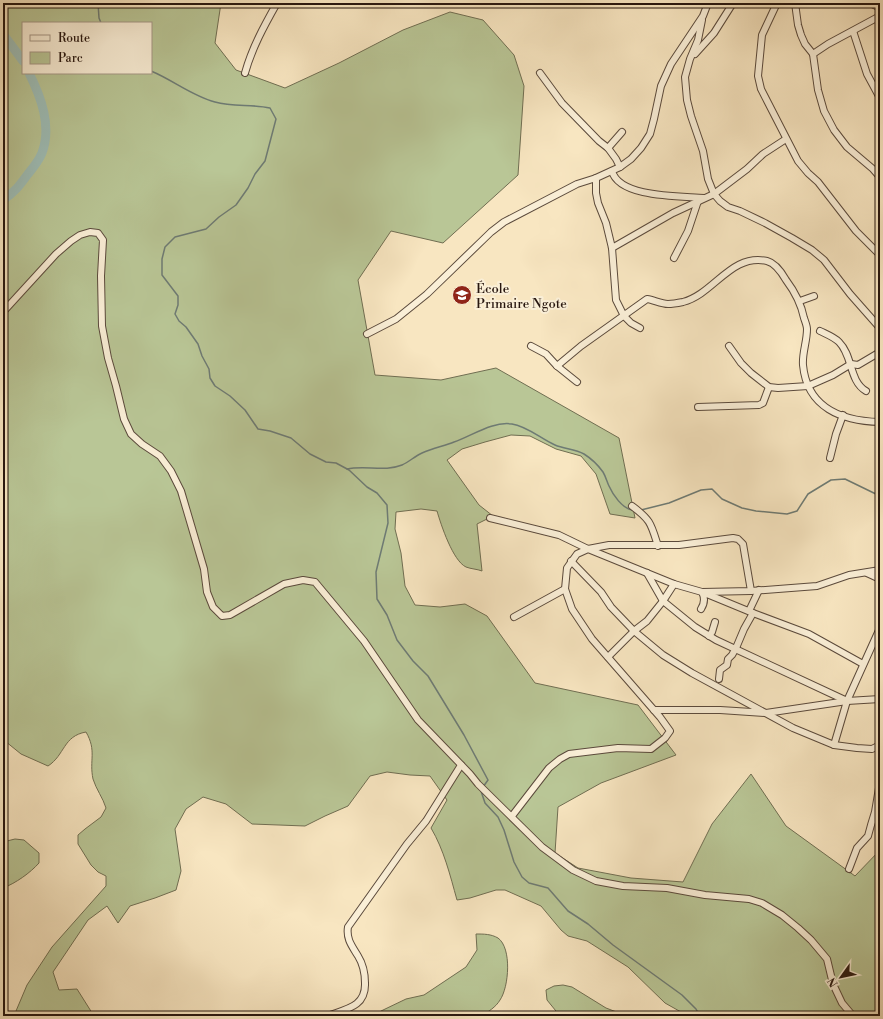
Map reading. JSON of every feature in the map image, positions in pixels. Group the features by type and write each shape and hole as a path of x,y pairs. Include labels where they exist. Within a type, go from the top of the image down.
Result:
{"street":[{"path":"245,73 248,60 262,29 277,3"},
{"path":"708,3 686,77 687,100 691,116 704,151 708,179 714,194 720,202 728,207 765,223 812,250 824,260 850,294 880,328"},
{"path":"690,60 714,33 733,3"},
{"path":"777,3 762,35 758,76 761,89 798,161 818,182 856,231 879,251"},
{"path":"795,3 798,26 801,35 805,44 813,54 818,90 824,111 834,130 847,147 873,169 880,177"},
{"path":"870,3 880,8"},
{"path":"367,334 396,319 428,294 491,232 504,222 577,184 612,171 631,160 650,134 661,86 671,64 703,16"},
{"path":"813,54 828,44 880,16"},
{"path":"853,31 867,74 880,98"},
{"path":"540,73 562,103 599,141 608,148 620,167"},
{"path":"608,148 622,132"},
{"path":"612,248 673,213 714,194 747,169 762,154 786,139"},
{"path":"612,171 615,178 619,182 641,192 705,198"},
{"path":"596,178 598,203 606,223 612,248 616,300 624,316 631,323 640,328"},
{"path":"674,258 688,231 698,201"},
{"path":"3,312 56,254 71,241 80,235 90,232 98,233 103,240 101,276 102,326 108,358 124,420 131,434 142,444 160,456 171,472 181,491 204,569 207,592 213,607 222,616 230,615 284,584 303,580 315,582 364,641 418,720 478,784 542,847 573,870 596,881 623,886 667,888 705,895 748,899 762,903 782,915 798,928 811,940 827,959 833,984 842,1003 853,1016"},
{"path":"557,366 581,346 647,299 668,304 684,301 705,291 723,274 743,262 756,260 769,262 781,272 800,301 807,329 803,350 803,366 808,386 820,404 830,411 843,415 880,422"},
{"path":"800,301 814,296"},
{"path":"820,331 839,342 845,350 857,382 861,388 866,391"},
{"path":"531,346 546,354 557,366 577,382"},
{"path":"729,346 741,363 751,373 769,386 778,388 808,386 833,375 851,364 858,365 880,352"},
{"path":"698,407 759,405 763,403 769,386"},
{"path":"830,458 836,434 843,415"},
{"path":"632,506 647,517 652,526 658,546"},
{"path":"490,518 559,535 588,550 674,584 702,592 809,634 863,664"},
{"path":"512,816 549,768 569,754 618,748 651,749 662,741 670,731 654,710 592,639 572,609 565,589 566,572 577,554 609,545 679,546 733,538 738,539 743,544 750,591"},
{"path":"572,561 634,631 663,655 692,673 793,728 834,745 872,749 880,746"},
{"path":"702,592 750,591 817,586 849,575 880,570"},
{"path":"866,572 880,579"},
{"path":"647,573 663,601 695,627 709,636 847,701"},
{"path":"608,657 634,631 647,621 674,584"},
{"path":"514,617 565,589"},
{"path":"719,679 720,670 727,665 728,659 736,648 759,590"},
{"path":"701,609 704,605 704,597 702,592"},
{"path":"709,636 715,622"},
{"path":"834,745 847,701 880,628"},
{"path":"654,710 766,712 847,701 880,699"},
{"path":"327,1016 361,1001 365,994 365,974 363,966 349,942 347,935 348,927 395,860 426,821 461,765"},
{"path":"849,869 857,848 868,836 875,812 880,782"}],"green space":[{"path":"3,3 221,3 215,43 236,70 285,88 339,63 403,30 450,12 483,20 514,55 524,86 518,175 443,243 391,231 358,280 375,375 441,380 496,368 619,438 635,518 610,514 596,474 581,456 556,449 530,436 511,435 485,442 462,449 447,460 479,505 493,516 477,524 482,571 466,567 457,558 448,542 437,511 421,509 396,512 395,529 401,553 405,586 415,605 440,607 465,604 487,616 535,683 638,705 676,755 601,783 558,807 555,853 578,868 631,878 683,882 712,824 751,774 786,826 855,876 880,850 880,1016 685,1016 665,1003 628,967 587,941 568,936 541,906 505,890 496,890 470,898 457,900 443,854 431,828 447,800 430,776 387,772 370,776 348,806 305,826 252,824 226,804 203,797 186,809 175,829 181,871 176,890 130,906 118,923 107,906 88,920 53,972 59,990 77,989 94,1016 19,1016 16,1011 27,985 52,947 106,886 106,876 98,872 91,865 78,844 78,835 101,817 106,808 93,779 92,750 86,732 73,737 54,762 48,766 21,754 5,741 3,742"},
{"path":"15,839 24,840 39,853 39,863 22,877 3,888 3,842"},
{"path":"476,934 485,934 498,938 505,950 507,959 507,977 503,994 492,1009 481,1016 375,1016 381,1011 406,999 424,995 466,967 477,950"},
{"path":"563,985 572,987 606,1008 627,1016 560,1016 547,1000 546,990 554,986"}],"waterway":[{"path":"98,3 101,22"},
{"path":"3,34 22,60"},
{"path":"152,72 198,96 215,102 270,108 276,119 265,161 236,205 219,217 206,229 175,237 165,247 162,259 162,275 178,296 178,305 175,314 198,344 209,369 210,378 215,386 230,396 245,410 258,429 270,431 291,438 310,454 326,462 336,463 349,470 367,487 377,493 387,505 388,523 376,572 377,599 387,615 397,640 413,661 428,676 464,735 488,780 483,787"},
{"path":"3,200 17,188 34,167 42,153 45,143 46,132 44,112 38,92 29,74"},
{"path":"347,469 395,467 405,464 422,453 490,427 512,424 523,427 555,445 577,451 587,456 595,462 603,472 618,501 628,509 632,510"},
{"path":"641,510 669,503 701,490 712,489 722,499 742,508 787,514 797,511 808,494 831,480 845,479 880,496"},
{"path":"481,791 485,803 498,817 504,830 514,862 522,877 529,883 548,888 568,911 588,924 613,945 682,995 696,1009 700,1016"}],"place":[{"name":"École Primaire Ngote","path":"462,295"}]}
